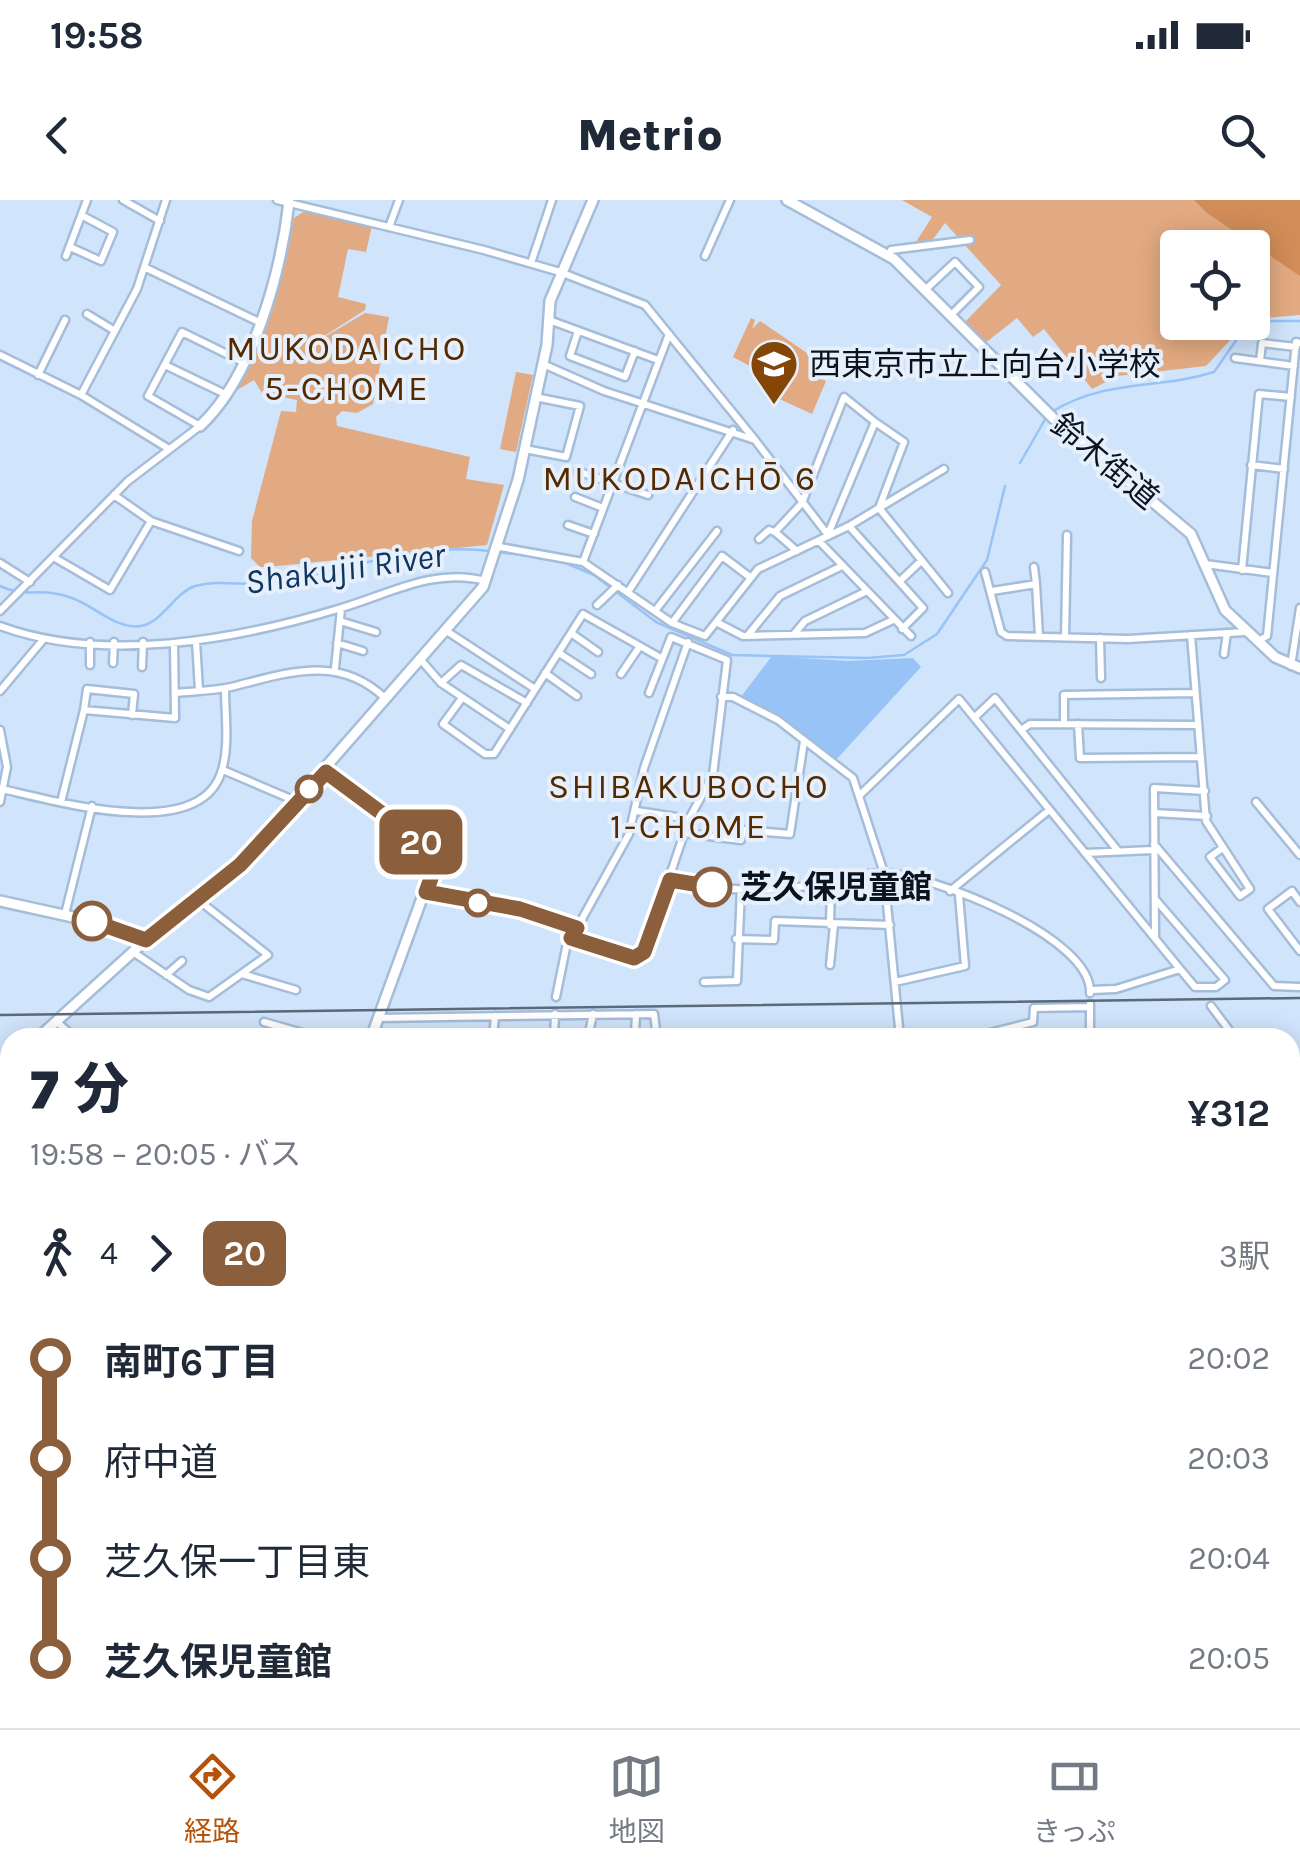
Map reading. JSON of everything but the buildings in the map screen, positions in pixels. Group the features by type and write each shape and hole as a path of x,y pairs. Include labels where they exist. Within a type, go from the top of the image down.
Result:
{"street":[{"path":"66,256 87,200"},
{"path":"123,200 160,221"},
{"path":"81,395 146,268 166,200"},
{"path":"276,200 531,263 645,304 828,535"},
{"path":"389,227 398,200"},
{"path":"531,263 552,200"},
{"path":"50,1028 146,940 240,865 326,772 486,581 498,551 525,449 560,272 592,200"},
{"path":"705,256 730,200"},
{"name":"鈴木街道","path":"787,200 889,256 1050,414 1191,534 1218,601 1245,632 1296,668"},
{"path":"0,611 114,495 200,426 225,394 272,292 289,201"},
{"path":"70,247 101,260 114,238 113,232 82,216"},
{"path":"889,256 891,250 970,240"},
{"path":"924,290 954,262 979,287 950,316"},
{"path":"146,268 259,322"},
{"path":"86,314 115,331"},
{"path":"38,374 65,320"},
{"path":"548,320 658,360"},
{"path":"578,330 570,356 606,370 625,377 635,352"},
{"path":"200,426 148,396 182,332 242,361"},
{"path":"584,562 669,334"},
{"path":"1258,641 1267,636 1298,345 1262,342 1260,361"},
{"path":"0,355 81,395 170,449"},
{"path":"1235,358 1294,366"},
{"path":"543,364 641,403 754,440"},
{"path":"165,365 225,394"},
{"path":"1242,570 1259,394 1291,398"},
{"path":"525,449 566,457 580,406 536,397"},
{"path":"775,532 802,503 844,397 904,442 879,508"},
{"path":"828,535 874,422"},
{"path":"628,592 733,430"},
{"path":"1251,466 1284,469"},
{"path":"498,551 584,562 672,623 705,636 758,569 850,526 944,469"},
{"path":"578,471 648,496"},
{"path":"114,495 151,521 238,551"},
{"path":"575,496 603,508"},
{"path":"879,508 948,593"},
{"path":"55,558 110,590 151,521"},
{"path":"568,525 594,534"},
{"path":"850,526 924,608 902,628"},
{"path":"655,611 717,530"},
{"path":"759,539 768,530 775,532 797,552"},
{"path":"1065,637 1067,535"},
{"path":"819,541 911,636"},
{"path":"672,623 722,556 752,578"},
{"path":"900,581 921,561"},
{"path":"0,563 30,582"},
{"path":"1206,564 1273,574"},
{"path":"747,636 780,596 842,566"},
{"path":"1034,567 1039,636"},
{"path":"985,572 1001,632 1100,638 1245,632"},
{"path":"0,626 42,641 174,644 341,609 427,578 459,576 486,581"},
{"path":"992,591 1036,584"},
{"path":"597,605 618,585"},
{"path":"794,635 804,621 866,592"},
{"path":"1296,668 1300,608"},
{"path":"334,668 341,609"},
{"path":"462,698 443,724 485,754 494,754 584,614 661,658"},
{"path":"716,622 747,636 865,633 893,620"},
{"path":"340,621 376,632"},
{"path":"445,630 534,688"},
{"path":"571,634 598,652"},
{"path":"1224,654 1227,634"},
{"path":"1191,635 1207,816 1220,849 1250,889 1240,896 1210,857 1220,849"},
{"path":"571,938 634,958 644,952 688,818 713,775 727,660 671,637 649,693"},
{"path":"1100,638 1101,678"},
{"path":"0,691 42,641"},
{"path":"196,641 199,690"},
{"path":"90,642 90,665"},
{"path":"113,663 114,642"},
{"path":"142,666 143,642"},
{"path":"556,998 571,938 614,864 637,811 644,768 688,642"},
{"path":"338,643 363,651"},
{"path":"84,710 174,718 174,644"},
{"path":"622,674 640,646"},
{"path":"558,652 591,674"},
{"path":"420,659 442,684 510,729"},
{"path":"442,684 461,665 527,703"},
{"path":"175,693 225,688 282,672 334,668 369,682 386,699"},
{"path":"545,673 577,696"},
{"path":"2,790 61,802 153,812 190,808 210,792 222,770 225,688"},
{"path":"61,802 87,689 134,694 132,715"},
{"path":"1064,724 1064,696 1195,693"},
{"path":"721,698 733,696 804,740 853,778 884,873 899,1028"},
{"path":"974,717 995,698 1118,851"},
{"path":"860,795 959,699 1196,987 1216,987 1225,980 1155,899"},
{"path":"1020,731 1030,724 1198,725"},
{"path":"1078,724 1080,758 1201,757"},
{"path":"0,730 7,767 0,802"},
{"path":"684,833 741,840 743,830 790,834 804,740"},
{"path":"222,770 298,802"},
{"path":"326,772 434,852 437,862 374,1028"},
{"path":"1155,938 1154,788 1204,791"},
{"path":"1256,802 1300,855"},
{"path":"66,914 92,806"},
{"path":"637,811 688,818"},
{"path":"950,891 1048,811"},
{"path":"1154,812 1207,816"},
{"path":"1084,854 1153,847"},
{"path":"1153,847 1274,986 1300,987"},
{"path":"670,880 741,889 831,882 884,873 950,891 1034,924 1086,968 1090,992 1116,989 1180,969"},
{"path":"830,965 831,882"},
{"path":"704,982 736,981 741,889"},
{"path":"1300,902 1292,891 1268,909 1300,951"},
{"path":"426,892 520,909 577,928"},
{"path":"895,982 965,966 959,895"},
{"path":"133,952 209,997 268,951 197,899"},
{"path":"0,901 66,914 146,940"},
{"path":"736,938 774,940 775,921 890,926"},
{"path":"166,975 182,961"},
{"path":"241,974 296,990"},
{"path":"1009,1028 1033,1022 1034,1008 1090,1006 1090,1028"},
{"path":"1210,1006 1227,1028"},
{"path":"554,1028 555,1013"},
{"path":"590,1028 592,1014"},
{"path":"635,1028 636,1014"},
{"path":"377,1018 654,1014 655,1028"},
{"path":"494,1028 495,1016"},
{"path":"57,1022 63,1028"},
{"path":"264,1022 285,1028"}],"shaded area":[{"path":"902,200 1300,200 1300,315 1270,318 1270,230 1160,230 1160,340 1230,340 1206,366 1118,376 1092,389 1044,329 1033,337 1017,318 984,344 963,324 1001,285 945,223 931,242 914,245 932,217"},
{"path":"1194,200 1300,200 1300,276 1270,256 1270,230 1232,230"},
{"path":"308,209 372,226 366,252 348,249 338,297 366,304 365,310 304,349 365,313 389,317 373,404 357,413 342,411 336,417 337,426 470,457 466,479 504,485 487,545 267,567 260,567 251,558 252,521 281,411 296,412 297,400 262,393 254,380 234,392 275,301 294,218"},
{"path":"751,318 755,320 752,329 760,321 823,364 818,377 826,381 812,414 773,396 775,392 758,383 761,372 733,357"},
{"path":"516,372 533,375 516,452 500,449"}],"water":[{"path":"772,656 847,661 913,658 921,667 835,761 788,721 740,698"}],"waterway":[{"name":"Shakujii River","path":"1270,321 1300,321"},
{"name":"Shakujii River","path":"1053,411 1114,389 1214,372 1236,340"},
{"name":"Shakujii River","path":"1020,463 1047,416"},
{"name":"Shakujii River","path":"561,561 594,575 656,622 732,655 904,655 937,634 987,560 1005,486"},
{"name":"Shakujii River","path":"0,586 18,592 61,595 123,624 141,626 156,619 195,586 271,583 407,554 489,551"},
{"name":"Shakujii River","path":"497,552 538,557"}],"railway":[{"path":"0,1015 1300,998"}],"bus line":[{"name":"20","path":"92,921 146,940 240,865 326,772 434,852 437,862 426,892 537,913 577,928 571,938 634,958 644,952 670,880 712,887"}],"place":[{"name":"西東京市立上向台小学校","path":"774,406"},
{"name":"芝久保児童館","path":"712,887"}],"district":[{"name":"MUKODAICHO 5-CHOME","path":"347,368"},
{"name":"MUKODAICHŌ 6","path":"680,478"},
{"name":"SHIBAKUBOCHO 1-CHOME","path":"689,806"}]}
